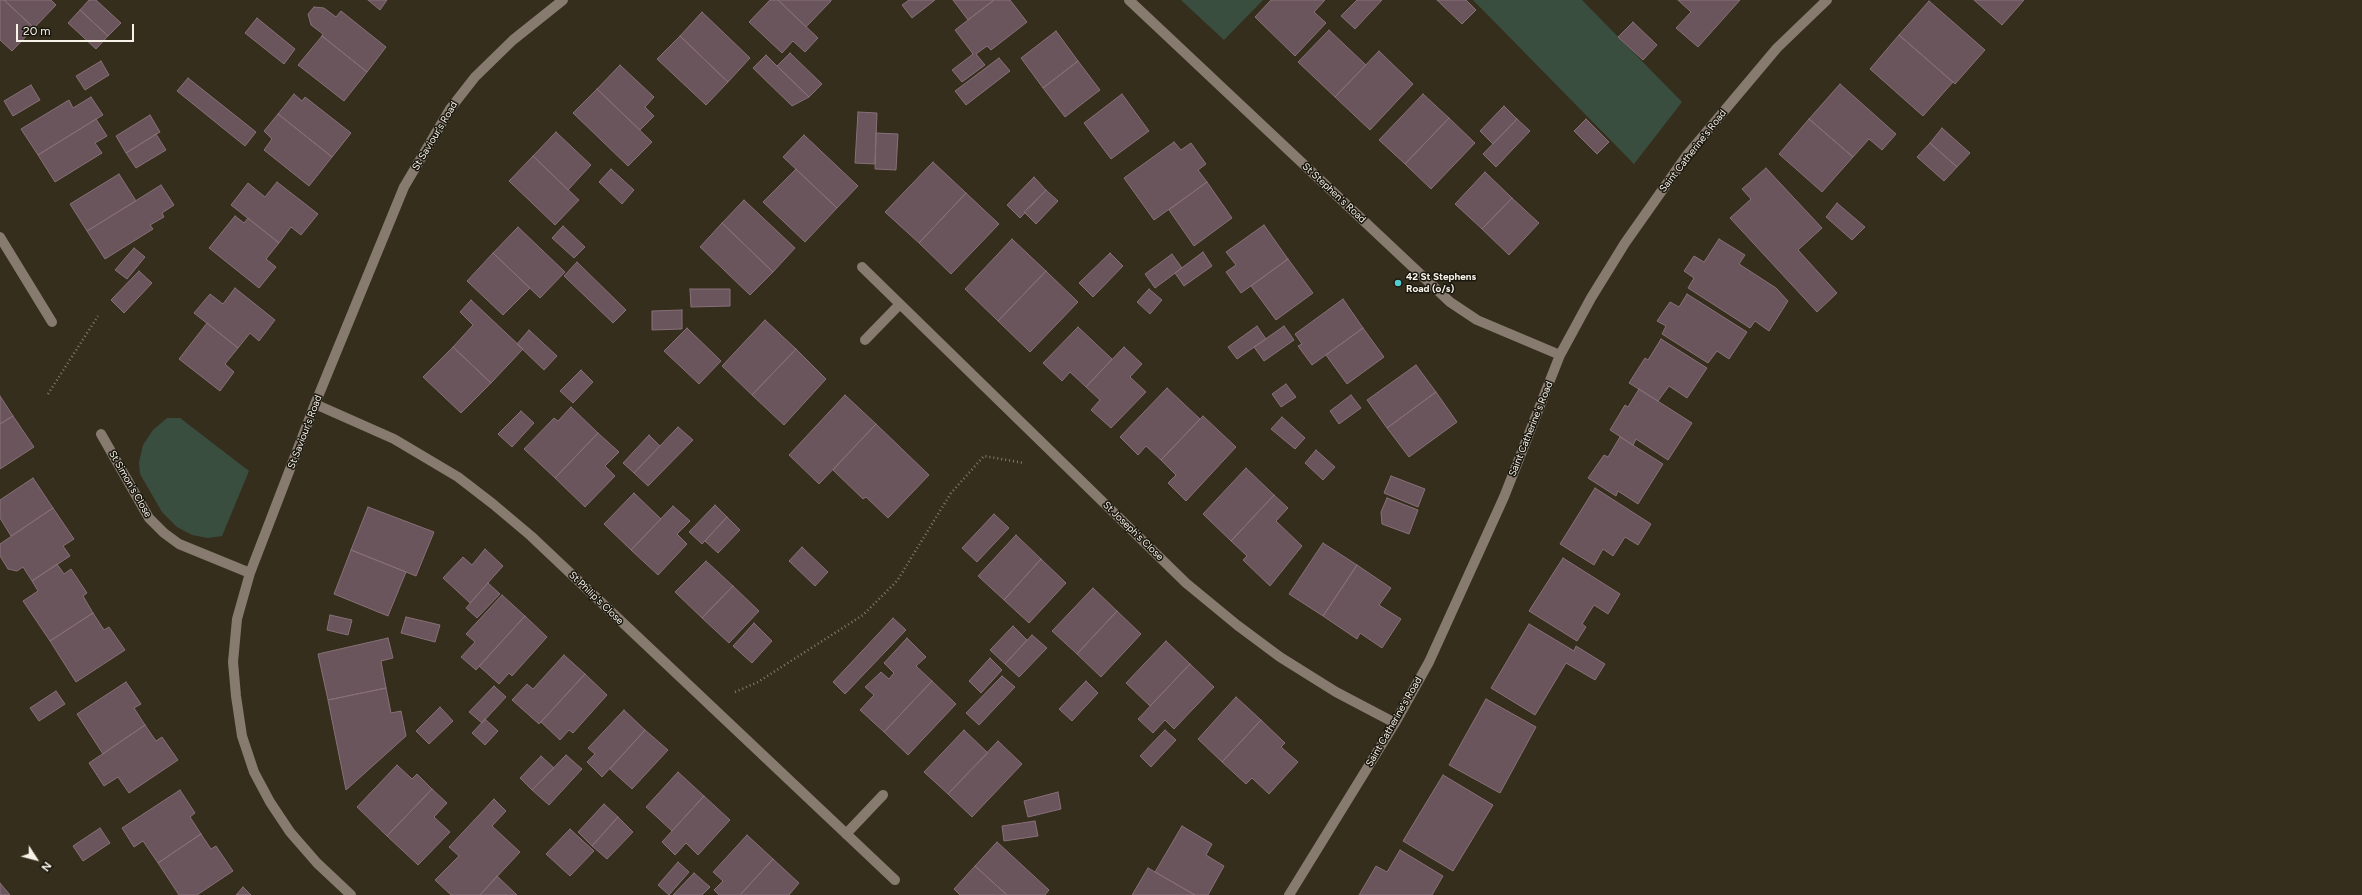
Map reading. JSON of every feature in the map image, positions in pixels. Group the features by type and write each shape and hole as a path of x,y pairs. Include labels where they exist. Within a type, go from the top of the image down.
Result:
{"street":[{"name":"St Saviour's Road","path":"351,895 317,863 290,832 270,802 254,772 242,736 233,662 237,619 250,573 315,404 404,187 450,109 475,77 513,40 562,0"},
{"name":"St Stephen's Road","path":"1129,0 1450,302 1477,320 1560,355"},
{"name":"Saint Catherine's Road","path":"1289,895 1395,723 1429,662 1458,602 1504,497 1560,355 1591,298 1625,243 1687,154 1777,48 1827,0"},
{"path":"0,237 52,322"},
{"name":"St Joseph's Close","path":"862,267 1186,583 1237,625 1280,657 1336,692 1395,723"},
{"path":"866,340 900,304"},
{"name":"St Philip's Close","path":"315,404 400,442 458,477 493,504 537,542 895,880"},
{"name":"St Simon's Close","path":"101,434 149,518 164,533 179,544 250,573"},
{"path":"846,834 882,795"}],"path":[{"path":"48,394 98,316"},
{"path":"729,695 758,682 863,615 897,581 951,493 984,456 1029,464"}],"green space":[{"path":"1181,0 1263,0 1224,40"},
{"path":"1473,0 1582,0 1682,102 1634,164"},
{"path":"167,418 180,418 249,471 222,536 208,538 192,535 177,527 162,512 140,474 139,462 143,445 153,430"}],"building":[{"path":"0,0 4,0 34,28 12,51 0,40"},
{"path":"4,0 51,0 56,5 34,28"},
{"path":"89,0 96,0 121,23 108,36 80,10"},
{"path":"368,0 387,0 380,10"},
{"path":"770,0 778,0 818,38 805,52 793,41 782,53 749,22"},
{"path":"778,0 831,0 831,1 806,27"},
{"path":"909,0 935,0 912,18 902,5"},
{"path":"953,0 994,0 968,20"},
{"path":"994,0 1010,0 1027,22 991,50 987,46 976,54 985,65 962,82 952,70 973,54 955,30"},
{"path":"1271,0 1325,0 1314,12 1326,23 1295,56 1255,17"},
{"path":"1357,0 1382,0 1355,29 1341,16"},
{"path":"1437,0 1466,0 1476,10 1462,24"},
{"path":"1678,0 1740,0 1698,47 1676,28 1691,12"},
{"path":"1974,0 2024,0 2002,25"},
{"path":"1929,1 1985,50 1955,84 1899,35"},
{"path":"314,7 324,8 336,17 341,11 386,47 367,72 322,36 323,34 311,25 308,14"},
{"path":"80,10 108,36 96,49 68,23"},
{"path":"702,12 750,58 728,82 680,36"},
{"path":"257,18 295,49 284,64 245,33"},
{"path":"1633,22 1657,45 1643,60 1618,37"},
{"path":"1329,30 1366,65 1335,97 1298,62"},
{"path":"1056,31 1078,61 1043,88 1021,58"},
{"path":"1899,35 1953,82 1923,116 1870,69"},
{"path":"322,36 367,72 344,101 298,65"},
{"path":"680,36 728,82 706,105 657,59"},
{"path":"1379,51 1413,84 1370,130 1335,97"},
{"path":"790,53 822,84 809,97 777,66"},
{"path":"766,55 809,97 792,106 753,68"},
{"path":"999,58 1010,71 966,105 955,91"},
{"path":"101,61 109,75 85,90 76,76"},
{"path":"1078,61 1100,90 1065,117 1043,88"},
{"path":"620,65 654,97 645,107 654,116 640,130 597,89"},
{"path":"188,78 256,132 245,146 177,91"},
{"path":"1840,84 1896,134 1882,150 1869,139 1853,157 1809,119"},
{"path":"31,85 40,100 13,116 4,101"},
{"path":"597,89 652,142 628,166 573,113"},
{"path":"294,94 302,101 305,97 351,133 332,157 278,114"},
{"path":"1122,94 1149,131 1111,159 1084,123"},
{"path":"1423,94 1449,118 1405,164 1379,140"},
{"path":"91,97 103,115 38,155 21,129 69,100 73,108"},
{"path":"1504,106 1517,119 1493,144 1480,131"},
{"path":"858,112 877,113 875,164 855,163"},
{"path":"278,114 332,157 309,186 264,150 272,139 264,131"},
{"path":"150,115 160,132 126,153 116,136"},
{"path":"1449,118 1475,143 1431,189 1405,164"},
{"path":"96,119 107,136 95,143 102,153 55,182 38,155"},
{"path":"1517,119 1530,131 1496,167 1483,154"},
{"path":"1586,119 1609,142 1597,154 1574,131"},
{"path":"1809,119 1853,157 1822,192 1779,154"},
{"path":"1942,128 1970,153 1957,167 1930,143"},
{"path":"556,132 591,165 568,190 533,156"},
{"path":"876,133 898,134 896,170 875,169"},
{"path":"156,134 166,150 136,168 126,153"},
{"path":"804,135 858,186 837,208 783,157"},
{"path":"1174,142 1181,150 1191,143 1206,164 1198,170 1207,182 1154,220 1124,178"},
{"path":"1930,143 1957,167 1944,181 1917,157"},
{"path":"533,156 579,200 555,225 509,181"},
{"path":"933,162 966,193 919,243 885,212"},
{"path":"1766,168 1822,228 1798,250 1837,293 1817,312 1730,218 1751,199 1742,189"},
{"path":"611,169 634,190 622,204 599,182"},
{"path":"796,169 837,208 805,242 763,202"},
{"path":"1485,172 1512,198 1482,229 1455,204"},
{"path":"119,174 136,201 87,231 70,204"},
{"path":"1034,177 1046,190 1020,218 1007,205"},
{"path":"277,182 318,214 301,235 291,227 279,243 231,205 248,183 265,197"},
{"path":"1207,182 1232,218 1194,246 1169,210"},
{"path":"161,185 174,205 162,213 164,217 150,225 153,229 105,259 87,231"},
{"path":"1046,190 1058,201 1036,224 1024,212"},
{"path":"966,193 999,224 951,274 919,243"},
{"path":"1512,198 1539,223 1509,255 1482,229"},
{"path":"744,200 795,248 773,272 722,223"},
{"path":"1837,203 1865,227 1852,240 1826,217"},
{"path":"235,216 244,223 248,218 279,243 266,259 276,267 259,288 209,248"},
{"path":"722,223 773,272 750,295 700,247"},
{"path":"1264,225 1288,259 1241,293 1226,272 1236,265 1226,252"},
{"path":"563,226 585,247 574,258 552,238"},
{"path":"518,227 565,272 540,298 493,253"},
{"path":"1012,239 1046,271 998,321 965,289"},
{"path":"1719,239 1745,255 1739,264 1776,288 1788,301 1769,331 1755,321 1750,328 1688,288 1694,278 1684,271 1694,256 1704,262"},
{"path":"134,248 145,257 127,279 115,270"},
{"path":"1203,252 1212,266 1184,286 1175,273"},
{"path":"493,253 530,288 503,315 467,281"},
{"path":"1110,253 1123,266 1093,297 1079,283"},
{"path":"1172,254 1182,268 1155,288 1145,274"},
{"path":"1288,259 1313,293 1276,320 1251,286"},
{"path":"577,262 626,310 613,323 564,276"},
{"path":"139,271 152,283 124,313 111,300"},
{"path":"1046,271 1078,302 1030,352 998,321"},
{"path":"235,288 275,320 259,341 250,333 238,348 194,313 210,294 223,304"},
{"path":"690,289 730,289 730,306 691,307"},
{"path":"1149,289 1162,300 1150,314 1137,302"},
{"path":"1687,294 1747,332 1729,359 1717,351 1708,363 1662,334 1666,326 1657,321 1670,302 1679,307"},
{"path":"1343,299 1363,328 1312,365 1298,346 1302,344 1295,334"},
{"path":"471,300 523,349 491,383 453,347 473,325 460,312"},
{"path":"682,310 682,329 652,330 652,311"},
{"path":"765,320 796,349 752,395 722,366"},
{"path":"207,323 238,348 225,364 234,372 220,391 179,359"},
{"path":"1257,326 1266,339 1237,359 1228,347"},
{"path":"1284,326 1294,340 1264,361 1254,347"},
{"path":"1078,327 1112,359 1086,387 1070,372 1062,381 1043,363"},
{"path":"687,328 721,361 699,384 664,351"},
{"path":"1363,328 1384,357 1347,384 1326,355"},
{"path":"529,330 557,356 544,370 517,344"},
{"path":"1661,339 1707,368 1687,398 1669,386 1658,401 1629,383 1645,358 1648,360"},
{"path":"453,347 491,383 461,413 423,377"},
{"path":"1124,347 1142,364 1130,377 1146,392 1111,428 1091,410 1100,400 1086,387"},
{"path":"796,349 826,379 784,425 752,395"},
{"path":"1416,365 1436,392 1387,428 1367,400"},
{"path":"581,370 593,382 573,403 560,391"},
{"path":"1286,384 1296,397 1281,407 1272,394"},
{"path":"1167,388 1200,419 1161,460 1146,446 1138,455 1120,437"},
{"path":"1639,389 1692,423 1668,460 1636,439 1633,445 1610,430 1625,405 1628,407"},
{"path":"1436,392 1457,422 1409,457 1387,428"},
{"path":"845,395 876,424 819,484 789,455"},
{"path":"1351,395 1361,408 1339,424 1330,411"},
{"path":"0,396 13,416 0,424"},
{"path":"571,407 598,433 555,478 524,449 554,418 558,421"},
{"path":"521,411 534,423 512,447 498,434"},
{"path":"13,416 34,447 0,469 0,424"},
{"path":"1203,416 1236,447 1186,501 1168,483 1176,475 1161,460"},
{"path":"1282,417 1305,438 1295,449 1271,429"},
{"path":"876,424 929,475 888,518 866,497 863,499 833,470"},
{"path":"678,427 693,440 648,486 634,473"},
{"path":"598,433 619,452 605,466 615,476 585,507 555,478"},
{"path":"649,435 660,446 634,473 623,463"},
{"path":"1620,437 1663,464 1638,504 1618,491 1616,496 1588,478 1604,455 1608,457"},
{"path":"1316,450 1335,467 1323,480 1305,463"},
{"path":"1246,468 1274,495 1231,541 1203,514"},
{"path":"1391,476 1425,489 1418,507 1384,493"},
{"path":"33,478 53,508 11,536 0,518 0,500"},
{"path":"1595,488 1651,524 1638,545 1625,537 1613,556 1603,549 1594,565 1560,544"},
{"path":"634,493 661,519 631,550 604,524"},
{"path":"1274,495 1288,508 1276,521 1302,546 1270,586 1243,560 1247,556 1231,541"},
{"path":"1387,498 1418,510 1409,534 1382,524 1381,512"},
{"path":"715,505 727,517 702,544 689,532"},
{"path":"673,506 690,521 677,534 687,544 658,575 631,550"},
{"path":"368,507 434,532 416,576 351,550"},
{"path":"53,508 74,539 63,546 70,556 32,581 23,567 17,571 8,569 0,556 0,544"},
{"path":"994,514 1009,528 977,562 962,548"},
{"path":"727,517 740,530 718,553 705,541"},
{"path":"1016,535 1041,559 1004,600 978,576"},
{"path":"1323,543 1357,565 1323,616 1289,594"},
{"path":"802,547 828,572 815,586 789,561"},
{"path":"485,549 503,566 470,603 443,578 463,557 472,565"},
{"path":"351,550 406,572 388,616 334,594"},
{"path":"1563,558 1620,594 1608,614 1594,605 1582,624 1586,627 1577,641 1529,611"},
{"path":"1041,559 1066,583 1029,623 1004,600"},
{"path":"706,561 733,586 702,618 675,592"},
{"path":"57,564 64,574 71,569 87,593 83,596 93,613 50,641 23,601 38,591 32,581"},
{"path":"1357,565 1391,588 1379,605 1401,619 1382,648 1360,633 1357,639 1323,616"},
{"path":"488,583 500,594 477,618 466,608"},
{"path":"733,586 759,611 729,643 702,618"},
{"path":"1093,588 1117,611 1077,654 1052,631"},
{"path":"502,595 525,616 476,670 461,657 475,642 466,634"},
{"path":"1117,611 1141,634 1101,677 1077,654"},
{"path":"93,613 104,630 109,627 125,650 76,682 50,641"},
{"path":"330,615 352,620 348,635 327,630"},
{"path":"525,616 547,637 512,676 509,673 499,684 479,666"},
{"path":"406,617 440,625 435,642 401,633"},
{"path":"893,618 906,630 845,694 833,682"},
{"path":"754,623 772,641 752,663 733,646"},
{"path":"1529,624 1574,651 1576,646 1605,664 1595,680 1566,663 1535,715 1491,688"},
{"path":"1013,626 1027,640 1005,664 990,650"},
{"path":"1032,635 1047,648 1019,677 1005,664"},
{"path":"388,638 393,658 381,661 386,688 328,700 318,654"},
{"path":"907,638 926,657 916,666 932,681 884,732 860,710 874,695 865,687 881,672 889,679 894,673 884,663"},
{"path":"1166,641 1190,664 1150,706 1126,683"},
{"path":"564,655 585,674 539,724 512,700 527,684 533,689"},
{"path":"990,658 1002,670 981,693 969,681"},
{"path":"1190,664 1214,687 1174,729 1165,720 1153,733 1138,719"},
{"path":"585,674 607,695 573,733 569,730 560,740 541,722"},
{"path":"1002,676 1015,687 979,725 966,713"},
{"path":"932,681 956,704 908,755 884,732"},
{"path":"1086,681 1098,693 1072,721 1059,709"},
{"path":"126,682 141,704 134,708 145,725 103,754 77,714"},
{"path":"494,686 506,697 482,723 469,712"},
{"path":"386,688 391,713 401,711 406,736 346,790 328,700"},
{"path":"56,691 65,704 39,721 30,708"},
{"path":"1236,697 1261,720 1222,762 1198,739"},
{"path":"1486,699 1536,727 1500,793 1449,765"},
{"path":"440,707 453,721 429,744 416,731"},
{"path":"624,710 645,730 602,777 587,762 595,754 588,748"},
{"path":"485,719 498,731 485,745 472,733"},
{"path":"1261,720 1285,743 1281,747 1298,762 1269,794 1252,778 1246,784 1222,762"},
{"path":"145,725 156,741 162,737 178,760 129,793 118,777 104,786 89,763"},
{"path":"645,730 668,750 632,789 610,769"},
{"path":"964,730 988,753 948,794 924,772"},
{"path":"1165,730 1176,740 1151,767 1140,756"},
{"path":"998,741 1022,764 972,817 948,794"},
{"path":"566,755 582,769 549,805 532,790"},
{"path":"541,756 554,768 532,790 520,778"},
{"path":"397,765 412,779 417,774 432,789 387,836 357,807"},
{"path":"678,772 704,796 672,831 646,807"},
{"path":"1443,775 1493,805 1453,871 1403,841"},
{"path":"432,789 447,803 434,817 450,832 418,865 387,836"},
{"path":"180,790 195,813 190,817 201,834 158,863 143,841 134,847 122,828"},
{"path":"1058,792 1061,809 1028,817 1024,801"},
{"path":"704,796 730,820 698,855 686,843 675,855 662,842"},
{"path":"494,799 506,811 492,826 520,852 480,895 451,895 435,880 459,856 449,847"},
{"path":"604,804 618,817 592,846 578,832"},
{"path":"618,817 633,832 607,859 592,846"},
{"path":"1035,821 1038,836 1004,841 1002,826"},
{"path":"1182,826 1212,844 1206,855 1224,866 1208,895 1195,895 1155,872"},
{"path":"100,828 110,843 83,861 73,846"},
{"path":"570,829 594,851 570,876 546,854"},
{"path":"201,834 211,849 216,846 233,871 197,895 179,895 158,863"},
{"path":"747,835 773,859 740,895 719,895 714,890 723,881 713,872"},
{"path":"997,842 1049,890 1045,895 1007,895 975,866"},
{"path":"1400,850 1443,876 1432,895 1359,895 1376,866 1387,872"},
{"path":"773,859 799,883 789,895 740,895"},
{"path":"678,862 689,872 669,895 658,885"},
{"path":"975,866 1007,895 960,895 954,889"},
{"path":"1148,868 1155,872 1195,895 1132,895"},
{"path":"694,873 710,887 702,895 673,895"},
{"path":"497,876 517,895 480,895"},
{"path":"0,883 10,895 0,895"},
{"path":"243,887 251,895 236,895"}],"place":[{"name":"42 St Stephens Road (o/s)","path":"1398,283"}]}
